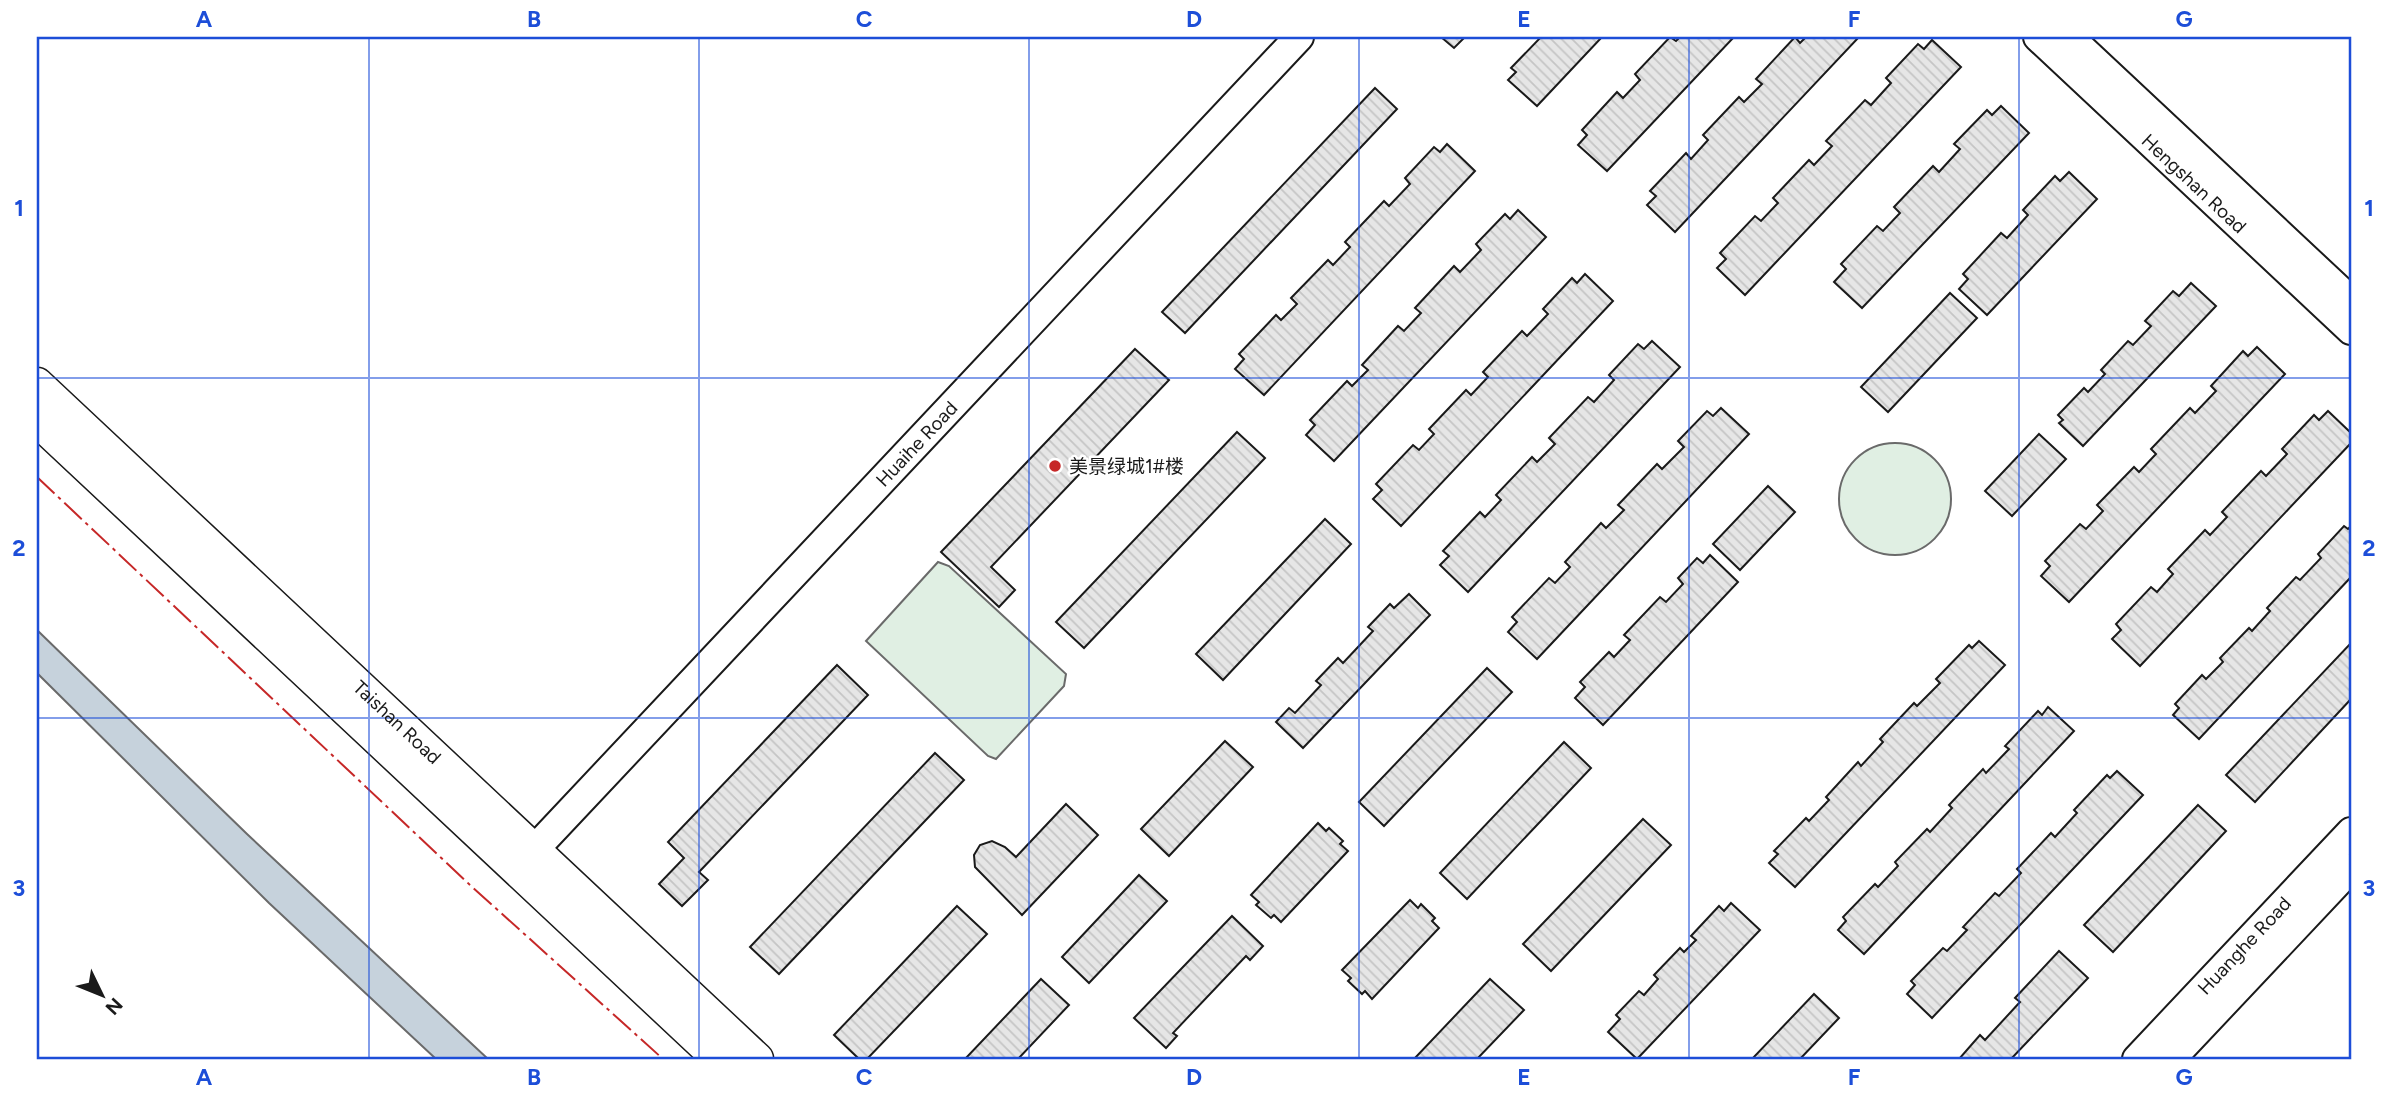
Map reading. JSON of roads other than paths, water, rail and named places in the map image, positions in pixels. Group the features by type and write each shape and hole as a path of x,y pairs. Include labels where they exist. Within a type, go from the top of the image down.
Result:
{"main road":[{"name":"Taishan Road","path":"37,384 757,1059"},
{"name":"Taishan Road","path":"37,420 719,1059"}],"street":[{"name":"Huaihe Road","path":"534,850 1299,37"},
{"name":"Hengshan Road","path":"2038,37 2351,330"},
{"name":"Hengshan Road","path":"2069,37 2351,300"},
{"name":"Huanghe Road","path":"2137,1059 2351,832"},
{"name":"Huanghe Road","path":"2171,1059 2351,868"}],"place":[{"name":"美景绿城1#楼","path":"1055,466"}]}
